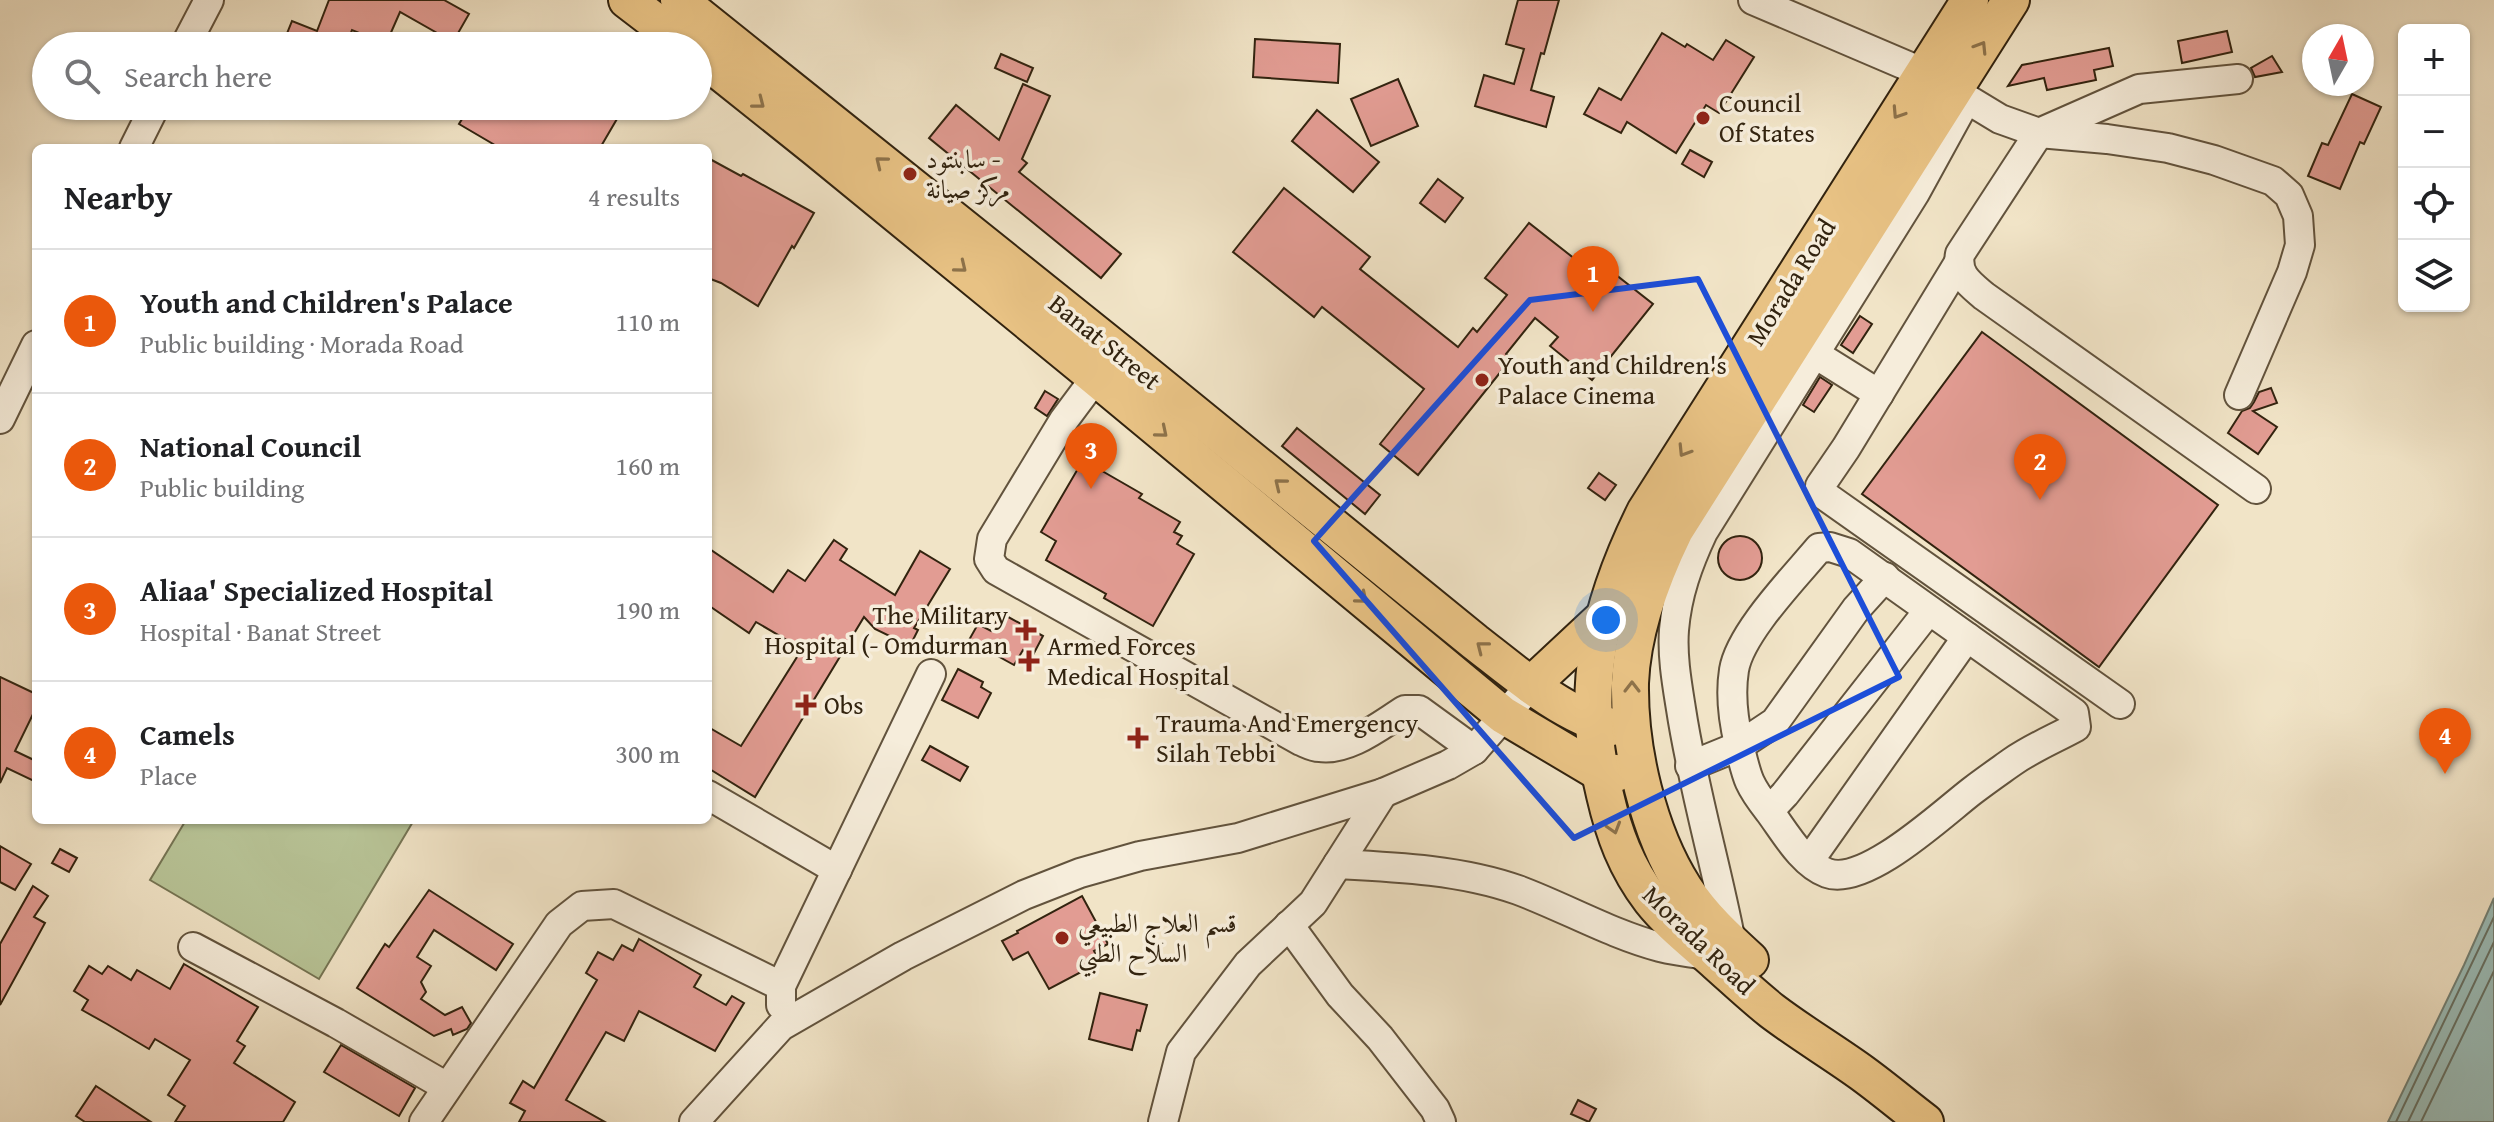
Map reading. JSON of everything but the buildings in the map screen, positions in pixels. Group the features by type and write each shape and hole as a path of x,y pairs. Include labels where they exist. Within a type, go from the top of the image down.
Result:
{"main road":[{"path":"627,0 669,32"},
{"name":"Banat Street","path":"680,0 1531,685 1592,722 1633,732"},
{"name":"Morada Road","path":"1948,88 1970,0"},
{"name":"Morada Road","path":"1720,949 1710,922 1684,888 1662,844 1639,773 1630,681 1640,624 1660,563 1675,530 1790,339 1948,88 2011,0"},
{"name":"Banat Street","path":"712,65 1096,377 1503,715 1599,772 1639,773"},
{"name":"Morada Road","path":"1790,339 1645,512 1619,569 1604,617 1594,674 1592,722 1599,772 1614,833 1627,864 1652,901 1782,989 1864,1075 1925,1122"},
{"path":"1531,685 1604,617"}],"street":[{"path":"192,32 209,0"},
{"path":"1753,0 1948,88 2000,119 2039,133 2168,148 2273,181 2289,195 2298,216 2300,245 2292,272 2239,395"},
{"path":"2120,704 1821,493 1820,486 1958,264 1960,254 2039,133 2139,89 2238,79"},
{"path":"136,144 148,120"},
{"path":"1958,264 1963,276 1984,296 2256,489"},
{"path":"1338,864 1389,867 1480,880 1517,890 1661,948 1720,949 1719,884 1690,766 1674,658 1674,632 1685,570 1790,339 1879,394"},
{"path":"0,419 32,353"},
{"path":"1096,377 1064,420 992,539 989,559 996,570 1301,741 1318,747 1333,747 1354,740 1412,708 1474,750"},
{"path":"1830,547 1849,553 1885,577 2074,713 2076,727 2038,745 1975,788 1897,850 1853,874 1827,873 1809,861 1751,788 1733,720 1734,669 1749,635 1819,548 1830,547"},
{"path":"1690,766 1739,746 1775,722 1856,609 1885,577"},
{"path":"1769,811 1929,610"},
{"path":"1809,861 1967,637"},
{"path":"781,1026 781,986 931,674"},
{"path":"694,1122 781,1026 903,956 1024,895 1080,873 1140,856 1238,838 1383,793 1448,765 1474,750 1531,685"},
{"path":"1163,1122 1181,1052 1248,964 1313,903 1383,793"},
{"path":"712,797 837,870"},
{"path":"424,1122 559,924 582,906 614,904 781,986"},
{"path":"1289,925 1340,995 1380,1038 1435,1109 1441,1122"},
{"path":"193,947 336,1023 447,1087"}],"highlighted area":[{"path":"1698,279 1899,677 1574,838 1314,541 1530,300"}],"green space":[{"path":"184,824 412,824 319,979 150,880"}],"water":[{"path":"2494,898 2494,1122 2388,1122 2464,965"}],"place":[{"name":"Council Of States","path":"1703,118"},
{"name":"سابنتود - مركز صيانة","path":"910,174"},
{"name":"Youth and Children's Palace","path":"1593,312"},
{"name":"Youth and Children's Palace Cinema","path":"1482,380"},
{"name":"Aliaa' Specialized Hospital","path":"1091,489"},
{"name":"National Council","path":"2040,500"},
{"name":"The Military Hospital (- Omdurman","path":"1026,630"},
{"name":"Armed Forces Medical Hospital","path":"1029,661"},
{"name":"Obs","path":"806,705"},
{"name":"Trauma And Emergency Silah Tebbi","path":"1138,738"},
{"name":"Camels","path":"2445,774"},
{"name":"قسم العلاج الطبيعي السلاح الطبي","path":"1062,938"}]}
